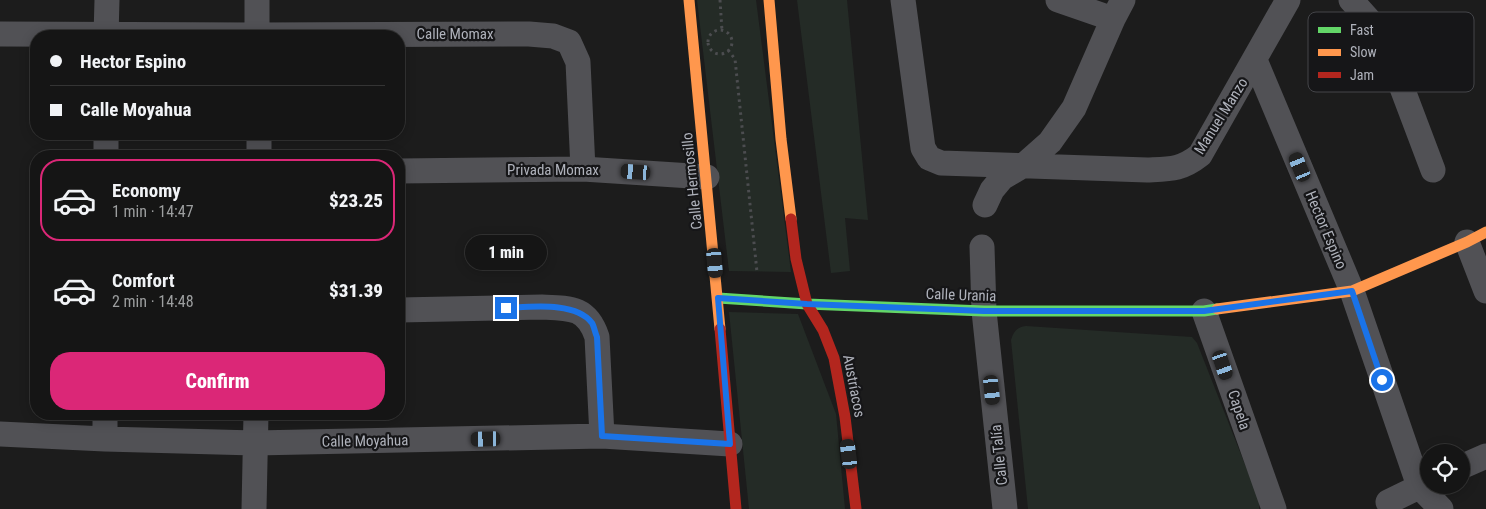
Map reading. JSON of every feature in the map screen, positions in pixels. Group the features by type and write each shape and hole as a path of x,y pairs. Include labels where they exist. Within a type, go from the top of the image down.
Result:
{"street":[{"path":"106,30 107,0"},
{"path":"257,0 257,30"},
{"name":"Calle Hermosillo","path":"689,0 707,176 736,509"},
{"path":"770,0 781,139 796,259 807,304"},
{"name":"Manuel Manzo","path":"904,0 924,148 929,158 941,163 1147,170 1173,169 1188,165 1200,155 1288,0"},
{"path":"985,205 992,190 1002,178 1024,165 1050,142 1074,108 1118,10 1058,0"},
{"path":"1351,0 1362,12"},
{"name":"Calle Momax","path":"0,34 30,35"},
{"name":"Calle Momax","path":"405,35 529,34 553,36 569,42 578,62 584,169"},
{"name":"Hector Espino","path":"1255,60 1352,291 1420,473"},
{"path":"1403,92 1432,170"},
{"name":"Privada Momax","path":"405,171 584,169 707,176"},
{"path":"1476,238 1486,291"},
{"name":"Calle Urania","path":"718,298 807,304 984,311 1204,311 1352,291 1476,238"},
{"name":"Calle Talía","path":"982,246 984,311 1004,509"},
{"name":"Austríacos","path":"807,304 824,330 834,358 845,417 856,509"},
{"path":"405,310 566,308 582,314 592,323 597,337 602,436"},
{"name":"Capela","path":"1204,311 1274,509"},
{"path":"105,420 105,439"},
{"path":"254,509 256,420"},
{"name":"Calle Moyahua","path":"0,434 255,443 602,436 730,444"},
{"path":"1470,463 1486,456"},
{"path":"1388,502 1420,486"},
{"path":"1431,494 1441,509"}],"path":[{"path":"720,0 722,31"},
{"path":"728,50 735,59 756,272"}],"shaded area":[{"path":"697,0 756,0 791,272 729,271"},
{"path":"797,0 847,0 868,220 845,218 850,271 831,273"},
{"path":"729,312 798,314 836,414 845,509 749,509"},
{"path":"1026,326 1192,337 1197,343 1259,500 1259,509 1028,509 1011,340 1016,330"}],"traffic: fast":[{"path":"718,298 807,304 984,311 1204,311 1217,309"}],"traffic: slow":[{"path":"689,0 720,329"},
{"path":"769,0 781,139 791,219"},
{"path":"1217,309 1352,291 1486,232"}],"traffic: jam":[{"path":"791,219 796,259 807,304 823,330 834,358 845,417 856,509"},
{"path":"720,329 736,509"}],"route":[{"path":"506,308 566,308 582,314 592,323 597,337 602,436 730,444 718,298 807,304 984,311 1204,311 1352,291 1382,380"}]}
